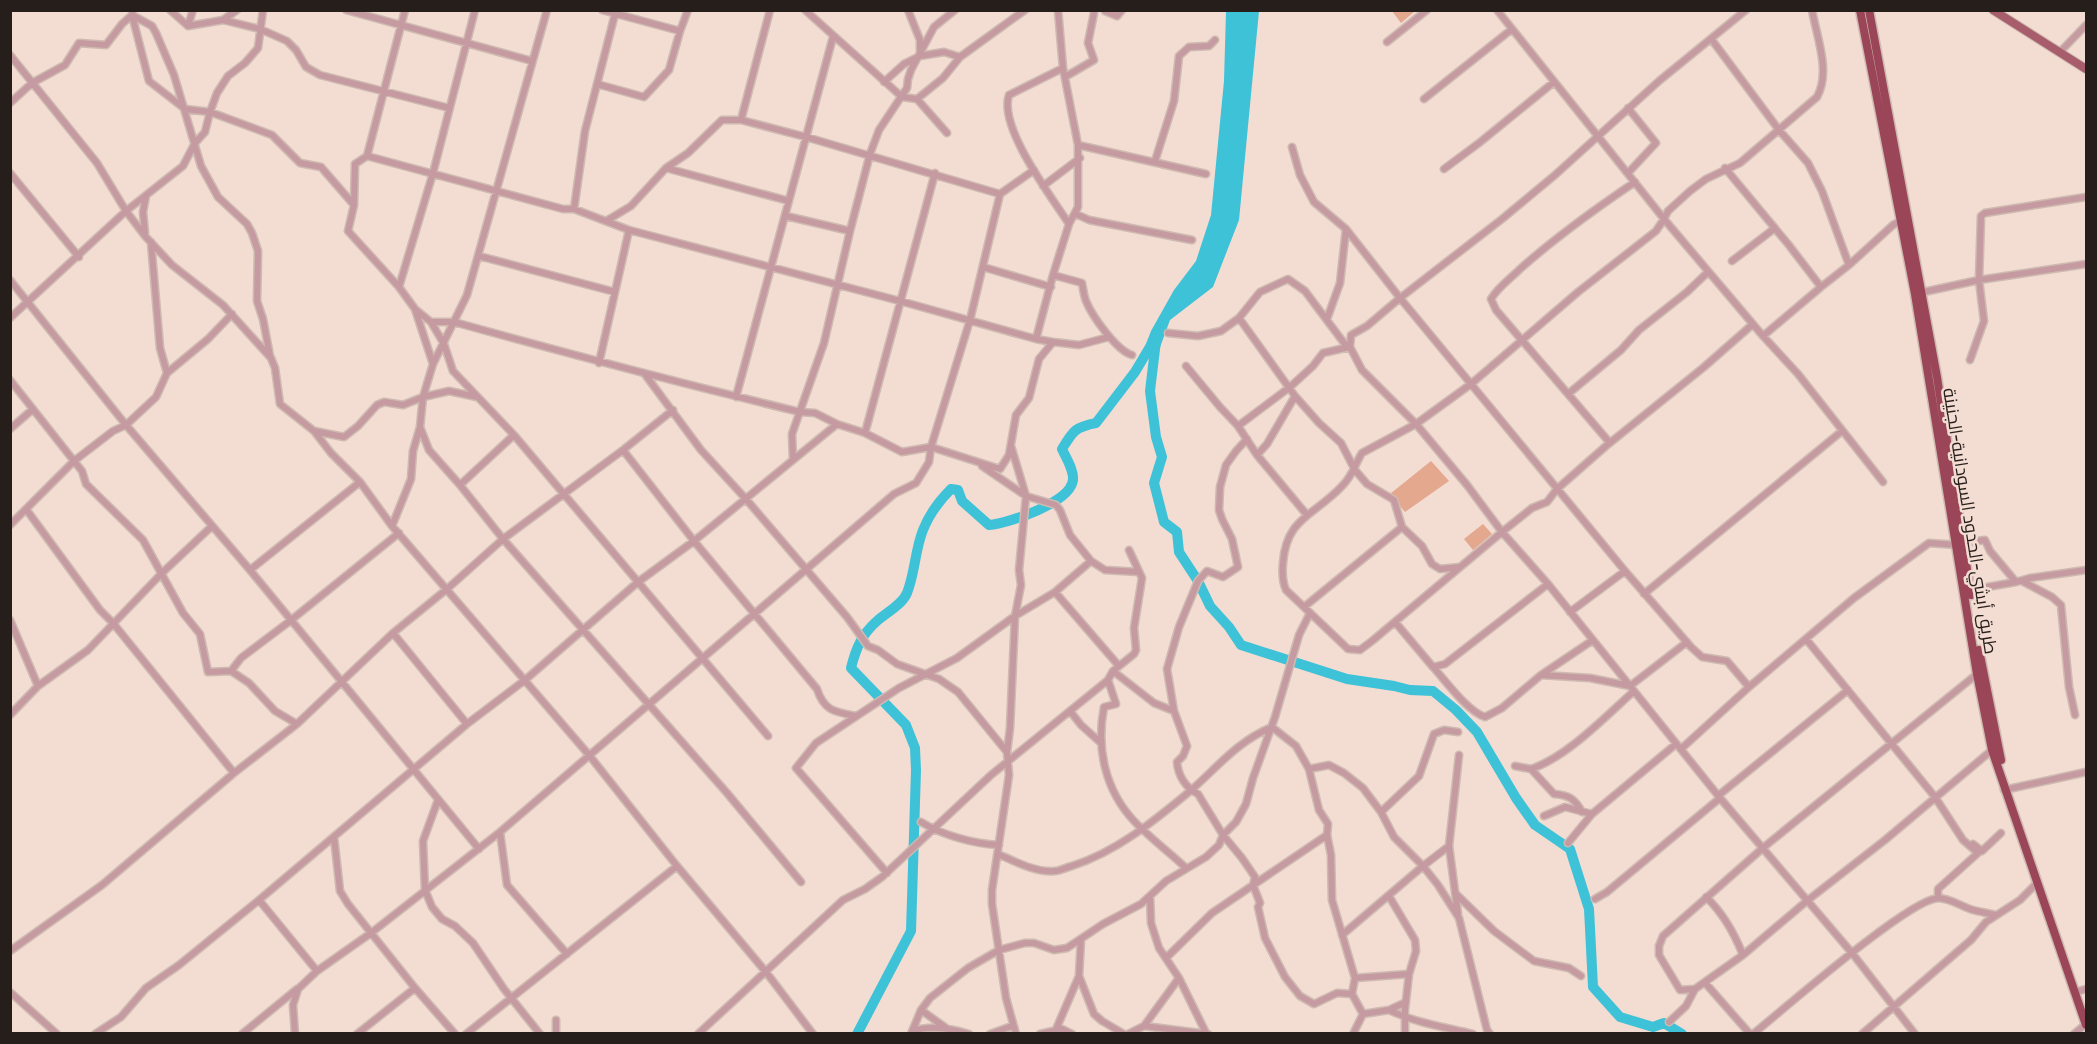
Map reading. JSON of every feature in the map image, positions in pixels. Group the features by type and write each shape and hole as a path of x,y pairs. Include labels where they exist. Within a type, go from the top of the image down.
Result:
{"highway":[{"name":"طريق أبشي-الحدود السودانية-الجنينة","path":"1860,10 1869,32 1919,293 1960,544 1977,674 1989,722 1992,750 2086,1024"},
{"path":"1869,10 1869,32"},
{"path":"1960,544 1970,590 1989,722 2007,790"},
{"path":"2024,838 2083,990 2086,1011"}],"main road":[{"path":"1993,10 2086,69"}],"street":[{"path":"170,10 189,26 224,20 260,29 287,41 296,50 306,67 320,75 449,108"},
{"path":"189,26 193,10"},
{"path":"224,20 237,10"},
{"path":"10,318 79,257 126,211 183,166 195,143 205,132 210,112 228,76 258,48 263,10"},
{"path":"346,10 532,61"},
{"path":"405,10 367,156 355,164 354,205 348,231 399,287 415,309 431,321 444,344 453,371 514,435 768,736"},
{"path":"399,287 433,173 475,10"},
{"path":"392,526 411,479 413,451 420,427 423,397 433,364 467,295 547,10"},
{"path":"602,10 680,31"},
{"path":"597,84 644,97 669,70 688,10"},
{"path":"741,120 770,10"},
{"path":"805,10 884,82 902,96 917,99 947,133"},
{"path":"908,10 920,40 920,56"},
{"path":"793,459 792,434 824,343 870,154 879,130 907,88 908,79 934,27 955,10"},
{"path":"917,99 943,78 960,57 1025,10"},
{"path":"1036,339 1069,224 1078,207 1080,158 1063,68 1058,10"},
{"path":"1065,77 1094,60 1088,43 1091,12 1098,14 1106,11 1117,15 1122,10"},
{"path":"1388,42 1427,10"},
{"path":"1497,10 1664,219 1798,374 1883,482"},
{"path":"1348,347 1351,335 1367,326 1502,219 1628,108 1746,10"},
{"path":"1753,324 1610,443 1557,489 1547,502 1532,508 1360,650 1348,649 1286,590 1282,569 1286,540 1307,515 1345,484 1355,470 1362,453 1416,424 1471,384 1578,292 1656,231 1668,211 1690,190 1725,168 1740,163 1817,97 1823,86 1824,74 1812,10"},
{"path":"10,103 32,83 65,65 79,43 106,45 132,13"},
{"path":"132,13 152,26 156,33 185,110 201,166 218,197 247,224 255,242 258,250 257,301 275,368 280,404 314,431 331,453 360,482 392,526 589,755 676,866 766,972 813,1034"},
{"path":"132,13 149,81 185,110 210,112 272,135 300,163 321,167 354,205"},
{"path":"574,209 585,131 616,13"},
{"path":"2060,52 2086,26"},
{"path":"1424,99 1512,28"},
{"path":"736,397 833,37"},
{"path":"1712,39 1779,130 1808,164 1822,191 1849,265"},
{"path":"1155,161 1174,101 1179,56 1189,47 1209,45 1215,40"},
{"path":"884,82 904,64 920,56 944,52 960,57"},
{"path":"10,55 97,163 126,211 145,236 172,264 210,293 232,314 271,358"},
{"path":"1063,68 1009,94 1007,102 1013,132 1043,186 1069,224"},
{"path":"1444,169 1554,82"},
{"path":"1628,108 1656,143 1628,173"},
{"path":"606,221 631,206 666,168 688,153 722,120 741,120 870,154 1000,194"},
{"path":"1078,145 1206,174"},
{"path":"1292,147 1300,175 1314,202 1346,229 1400,298 1644,594 1702,657 1726,661 1749,687"},
{"path":"367,156 563,209 574,209 629,230 1036,339 1079,345 1109,337"},
{"path":"1043,186 1080,158"},
{"path":"666,168 789,201"},
{"path":"1725,168 1821,287"},
{"path":"242,1034 317,971 371,933 500,832 894,494 916,483 929,462 931,447 970,320 1000,194 1034,170"},
{"path":"10,173 79,257"},
{"path":"865,433 935,173"},
{"path":"1610,443 1496,310 1491,299 1496,291 1530,260 1584,216 1635,182"},
{"path":"145,236 143,212 146,195"},
{"path":"1970,360 1984,321 1979,280 1980,220 1985,213 2086,196"},
{"path":"1076,214 1089,220 1192,240"},
{"path":"786,216 850,231"},
{"path":"1763,336 1849,265 1893,225 1905,219"},
{"path":"1732,261 1775,228"},
{"path":"1327,320 1340,283 1346,229"},
{"path":"599,363 629,230"},
{"path":"151,241 160,348 167,373"},
{"path":"479,256 615,292"},
{"path":"1919,293 1979,280 2086,264"},
{"path":"983,267 1051,287"},
{"path":"1568,394 1708,272"},
{"path":"1053,275 1082,283 1086,302 1109,337 1126,353 1132,355"},
{"path":"1168,333 1198,336 1221,331 1239,318 1260,292 1288,279 1305,291 1348,347 1362,370 1416,424 1467,485 1502,532 1548,584 1679,747 1852,953 1915,1034"},
{"path":"10,280 126,425 250,570 479,849"},
{"path":"415,309 433,364"},
{"path":"10,525 74,461 113,431 126,425 156,397 167,373 208,339 232,314"},
{"path":"1239,318 1295,396 1341,443 1355,470 1367,484 1394,500 1402,528 1422,546 1432,564 1440,569 1460,567"},
{"path":"431,321 454,322 599,363 800,412 815,413 837,424 865,433 902,452 931,447 1000,469 1009,455 1016,415 1029,398 1039,358 1053,342"},
{"path":"1238,426 1290,387 1313,366 1323,353 1348,347"},
{"path":"1186,366 1238,426 1257,455 1307,515"},
{"path":"643,372 673,410 700,450 848,616 868,646 879,650 897,664 939,679 958,692 1007,752"},
{"path":"10,380 82,471 86,484 143,540 183,613 200,634 208,672 231,671 249,683 274,711 297,724"},
{"path":"314,431 344,437 358,426 377,405 384,402 403,405 423,397 449,392 478,397"},
{"path":"1257,455 1273,435 1295,396"},
{"path":"10,429 33,409"},
{"path":"10,951 102,885 234,773 297,724 393,633 503,539 673,410"},
{"path":"95,1034 127,1012 146,988 179,965 259,900 467,724 525,680 638,582 694,541 837,424"},
{"path":"420,427 429,450 503,539 727,793 801,882"},
{"path":"1644,594 1842,431"},
{"path":"460,485 514,435"},
{"path":"1247,439 1226,465 1220,487 1221,519 1232,539 1238,567 1223,577 1207,571 1198,581 1179,627 1167,669 1174,711 1187,746 1184,756 1177,762 1177,771 1191,790 1198,794 1223,835 1255,877 1253,885 1260,903 1258,907 1265,938 1285,977 1300,996 1314,1004 1337,993 1352,994"},
{"path":"1010,443 1026,496 1007,752 1009,775 992,904 1012,1026 1016,1034"},
{"path":"623,450 694,541 817,689 820,701 833,711 856,716"},
{"path":"971,460 1026,496 1056,505 1070,535 1091,561 1105,570 1139,572"},
{"path":"250,570 360,482"},
{"path":"26,509 100,610 234,773"},
{"path":"11,712 38,686 88,650 162,573 212,526"},
{"path":"1304,607 1402,528"},
{"path":"231,671 241,658 399,533"},
{"path":"1568,843 1592,814 1679,747 1854,598 1929,543 1960,544 1985,540 1990,551 2019,581 2052,597 2061,605 2074,714"},
{"path":"698,1034 843,900 875,883 887,873 1007,762 1108,680 1116,669 1134,654 1136,650 1134,635 1142,578 1130,550"},
{"path":"887,873 796,768 816,743 881,699 957,658 1016,616 1055,592 1091,561"},
{"path":"1970,590 2086,570"},
{"path":"1570,612 1625,571"},
{"path":"1433,667 1446,664 1548,584"},
{"path":"1055,592 1116,669 1154,703 1174,711"},
{"path":"911,1032 921,1010 930,998 968,968 999,950 1034,943 1054,950 1073,945 1140,904 1166,881 1206,857 1219,845 1223,835 1242,814 1272,727 1299,635 1310,613"},
{"path":"10,620 38,686"},
{"path":"1395,622 1470,707 1485,717 1502,708 1541,675 1593,640"},
{"path":"393,633 467,724"},
{"path":"1806,639 1935,797 1963,840 1978,853 1938,890 1938,898"},
{"path":"1515,766 1531,769 1563,752 1687,642"},
{"path":"1695,989 1680,990 1659,955 1659,946 1663,936 1764,847 1977,674"},
{"path":"1541,675 1590,678 1632,689"},
{"path":"1108,680 1116,704 1104,707 1100,727 1106,775 1117,798 1134,821 1186,868"},
{"path":"1595,899 1848,690"},
{"path":"1070,711 1081,725 1101,743"},
{"path":"1272,727 1296,746 1310,769 1319,810 1328,824 1332,900 1355,978 1352,994 1363,1014"},
{"path":"998,854 1029,867 1054,872 1087,861 1118,845 1142,828 1191,790 1231,752 1258,733 1272,727"},
{"path":"1381,812 1419,776 1434,734 1444,730 1458,732"},
{"path":"1669,1022 1686,1006 1695,989 1743,955 1992,750"},
{"path":"1459,755 1449,846 1459,918 1490,1034"},
{"path":"1310,769 1329,765 1363,788 1381,812 1394,837 1423,866 1459,918"},
{"path":"1531,769 1554,794 1567,795 1576,802 1582,812"},
{"path":"2007,790 2086,772"},
{"path":"438,800 423,841 425,890 432,907 442,919 455,926 473,943 511,998 540,1034"},
{"path":"1544,816 1565,807 1592,814"},
{"path":"1951,820 1982,851 2001,832"},
{"path":"921,822 933,830 978,844 999,846"},
{"path":"500,832 507,885 567,954"},
{"path":"1166,957 1212,913 1328,835"},
{"path":"334,837 340,891 415,988 455,1034"},
{"path":"1342,935 1449,846"},
{"path":"466,1034 676,866"},
{"path":"1862,1034 1971,940 1986,922 2019,900 2037,883"},
{"path":"1455,892 1494,931 1534,961 1569,968 1581,976"},
{"path":"1150,896 1151,923 1159,948 1179,978 1207,1033"},
{"path":"1389,896 1415,940 1416,951 1409,974 1406,1002 1405,1034"},
{"path":"1706,897 1713,903 1737,940 1743,955"},
{"path":"1707,985 1752,1034 1852,953 1928,900 1945,899 1973,910 1995,915"},
{"path":"259,900 317,971"},
{"path":"1055,1032 1079,976 1081,939"},
{"path":"1355,978 1409,974"},
{"path":"1079,976 1094,1014 1126,1034 1144,1026 1179,978"},
{"path":"357,1034 415,988"},
{"path":"295,1034 293,1005 298,989"},
{"path":"10,992 57,1034"},
{"path":"1363,1014 1389,1010 1406,1002"},
{"path":"921,1010 946,1029"},
{"path":"1389,1010 1442,1029 1473,1034"},
{"path":"1353,1034 1363,1014"},
{"path":"556,1020 556,1034"},
{"path":"2074,1034 2086,1024"},
{"path":"990,1034 1012,1026"},
{"path":"1144,1026 1207,1033"},
{"path":"911,1032 923,1027 969,1034"},
{"path":"1040,1034 1062,1029 1071,1034"}],"shaded area":[{"path":"1392,11 1415,11 1401,23"},
{"path":"1431,461 1449,481 1405,512 1390,494"},
{"path":"1483,524 1492,534 1473,550 1464,539"}],"water":[{"path":"1226,11 1259,11 1239,220 1213,287 1170,320 1159,350 1146,344 1151,331 1174,290 1196,261 1211,215 1224,81"}],"waterway":[{"path":"857,1034 911,931 916,770 915,748 906,725 851,668 857,648 872,626 905,597 923,530 935,508 951,489 958,490 962,501 989,525 1024,516 1050,504 1069,488 1073,480 1072,472 1062,449 1075,431 1083,426 1096,423 1135,372 1157,335"},
{"path":"1156,341 1150,391 1156,437 1162,457 1154,483 1164,522 1177,532 1179,552 1198,581 1210,606 1229,627 1241,645 1347,679 1410,690 1433,691 1456,710 1477,732 1516,798 1535,825 1570,849 1589,909 1593,987 1620,1017 1653,1027 1664,1023 1682,1034"}]}
